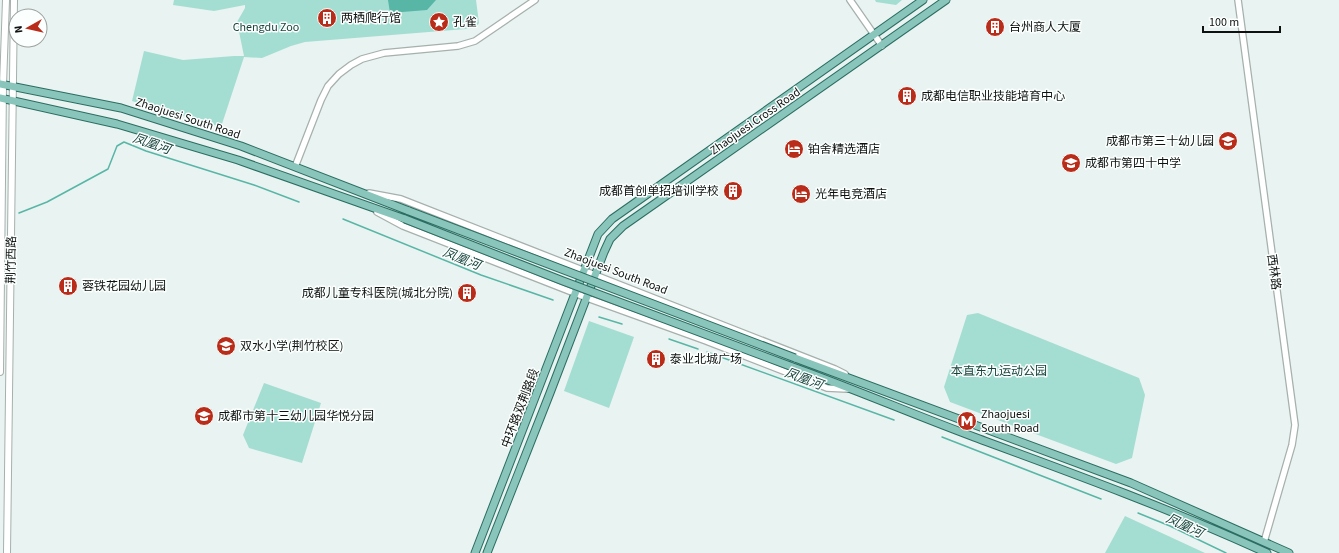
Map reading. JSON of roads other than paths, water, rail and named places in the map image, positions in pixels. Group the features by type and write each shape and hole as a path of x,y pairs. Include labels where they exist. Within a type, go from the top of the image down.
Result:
{"main road":[{"name":"荆竹西路","path":"0,372 2,84 6,0"},
{"name":"荆竹西路","path":"8,553 14,0"},
{"name":"Zhaojuesi Cross Road","path":"584,270 598,234 612,219 922,0"},
{"name":"Zhaojuesi Cross Road","path":"595,275 610,240 623,226 946,0"},
{"name":"Zhaojuesi South Road","path":"2,84 121,108 241,146 795,358 1131,483 1289,553"},
{"name":"Zhaojuesi South Road","path":"2,98 117,124 238,160 368,206 570,284 854,389 918,416 1128,494 1267,553"},
{"name":"中环路双荆路段","path":"475,553 584,270"},
{"name":"中环路双荆路段","path":"487,553 595,275"}],"street":[{"path":"295,167 321,100 328,86 339,74 351,65 362,59 384,53 458,46 475,41 535,0"},
{"path":"850,0 882,46"},
{"name":"西林路","path":"1238,0 1294,425 1292,444 1264,542"},
{"name":"Zhaojuesi South Road","path":"364,192 401,199 835,369 858,381"},
{"name":"Zhaojuesi South Road","path":"368,206 403,226 576,294 706,341 827,388 854,389"}],"waterway":[{"name":"凤凰河","path":"19,213 47,202 108,169 117,146 124,142 146,151 254,185 299,202"},
{"name":"凤凰河","path":"343,219 481,275 553,300"},
{"name":"凤凰河","path":"599,317 622,324"},
{"name":"凤凰河","path":"669,339 698,349"},
{"name":"凤凰河","path":"707,352 894,420"},
{"name":"凤凰河","path":"942,437 1101,499"},
{"name":"凤凰河","path":"1138,513 1170,526 1226,553"}],"place":[{"name":"两栖爬行馆","path":"327,18"},
{"name":"孔雀","path":"439,22"},
{"name":"台州商人大厦","path":"995,27"},
{"name":"成都电信职业技能培育中心","path":"907,96"},
{"name":"成都市第三十幼儿园","path":"1228,141"},
{"name":"铂舍精选酒店","path":"794,149"},
{"name":"成都市第四十中学","path":"1071,163"},
{"name":"成都首创单招培训学校","path":"733,191"},
{"name":"光年电竞酒店","path":"801,194"},
{"name":"蓉铁花园幼儿园","path":"68,286"},
{"name":"成都儿童专科医院(城北分院)","path":"467,293"},
{"name":"双水小学(荆竹校区)","path":"226,346"},
{"name":"泰业北城广场","path":"656,359"},
{"name":"成都市第十三幼儿园华悦分园","path":"204,416"},
{"name":"Zhaojuesi South Road","path":"967,421"}],"park label":[{"name":"Chengdu Zoo","path":"266,27"},
{"name":"本直东九运动公园","path":"999,371"}]}
